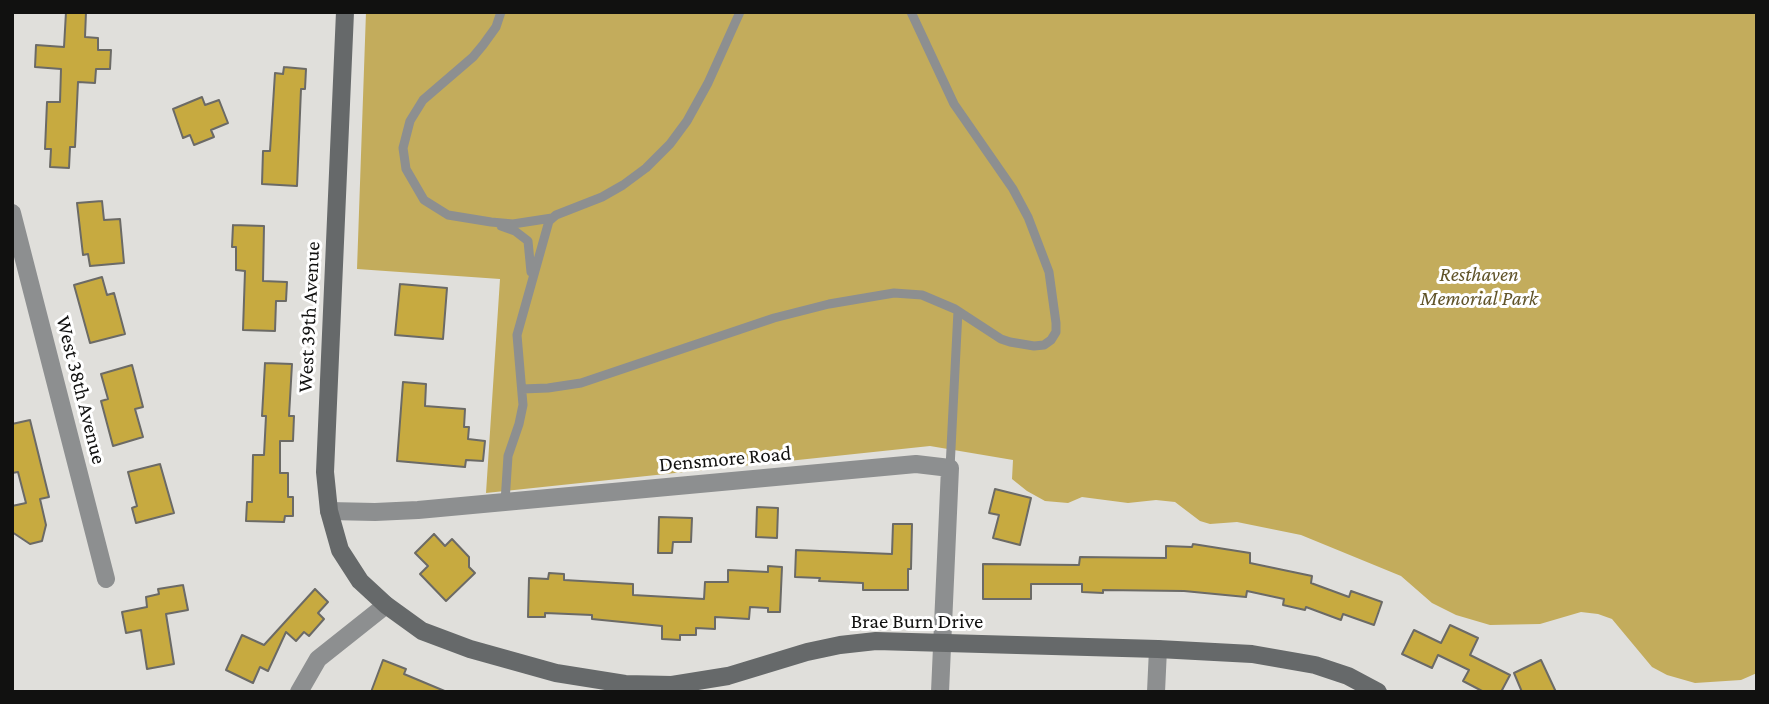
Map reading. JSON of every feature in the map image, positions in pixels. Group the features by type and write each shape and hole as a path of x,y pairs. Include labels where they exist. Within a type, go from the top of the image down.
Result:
{"street":[{"name":"West 39th Avenue","path":"345,12 325,472 329,511 340,550 360,581 386,605"},
{"name":"West 38th Avenue","path":"12,213 106,579"},
{"name":"Densmore Road","path":"329,511 395,512 916,464 950,468"},
{"path":"940,692 950,468"},
{"path":"299,692 318,659 386,605"},
{"name":"Brae Burn Drive","path":"386,605 422,631 470,649 556,673 625,684 672,685 728,676 773,661 840,645 877,641 1222,651 1288,659 1337,672 1357,687 1378,692"},
{"path":"1156,692 1158,649"}],"lane":[{"path":"501,12 496,27 473,57 423,100 410,121 403,148 406,169 424,200 448,215 491,222 521,223 552,218 602,197 646,168 670,144 687,121 708,83 740,12"},
{"path":"522,388 548,388 592,380 774,318 862,298 911,293 958,311 1001,339 1023,345 1044,345 1051,340 1055,332 1055,305 1049,272 1028,217 1007,180 954,104 911,12"},
{"path":"505,502 508,456 522,413 517,335 552,218"},
{"path":"491,222 515,231 528,240 531,285"},
{"path":"950,468 958,311"}],"green space":[{"name":"Resthaven Memorial Park","path":"366,12 1757,12 1757,673 1741,680 1695,683 1667,675 1652,667 1612,619 1598,614 1581,612 1540,624 1490,625 1456,615 1432,603 1401,576 1301,535 1237,522 1210,524 1200,521 1175,502 1156,500 1128,503 1082,497 1068,503 1045,501 1012,479 1013,460 930,446 486,493 500,279 357,269"}],"building":[{"path":"66,12 86,12 85,37 98,38 98,50 111,50 110,69 96,69 95,83 78,82 75,147 70,147 69,168 50,167 51,149 45,149 47,102 60,102 61,69 35,67 36,45 64,47"},
{"path":"284,67 306,69 305,89 301,89 297,186 262,184 263,151 270,151 275,73 283,74"},
{"path":"202,97 205,105 219,100 228,123 211,130 214,137 194,145 190,135 183,138 173,109"},
{"path":"102,201 104,220 120,219 124,263 90,266 88,254 83,255 77,203"},
{"path":"233,225 264,226 263,281 287,282 286,301 276,301 275,331 243,330 245,271 236,270 236,247 232,247"},
{"path":"102,277 107,295 114,293 125,334 90,343 74,285"},
{"path":"400,284 447,288 443,339 395,335"},
{"path":"265,363 292,364 289,416 294,416 293,441 280,441 280,473 288,473 288,497 293,497 293,516 285,516 284,522 246,521 247,502 252,502 253,455 264,455 266,416 262,416"},
{"path":"132,365 143,407 135,409 143,437 113,446 101,401 108,399 101,374"},
{"path":"403,382 426,384 425,406 465,409 464,427 469,427 468,439 485,441 483,461 466,460 465,467 397,461"},
{"path":"30,420 49,497 40,499 46,525 42,541 30,544 12,532 12,506 26,503 18,472 12,473 12,424"},
{"path":"160,464 174,513 136,523 132,508 137,506 128,472"},
{"path":"995,489 1031,498 1020,545 993,538 999,515 989,513"},
{"path":"757,507 778,508 777,538 756,537"},
{"path":"659,517 692,518 691,542 673,542 672,553 658,553"},
{"path":"893,524 912,524 908,590 863,590 863,583 795,577 796,550 892,554"},
{"path":"434,534 445,546 452,539 469,557 469,567 475,573 446,601 420,574 428,566 415,553"},
{"path":"1193,544 1250,553 1250,563 1312,576 1311,583 1349,597 1351,591 1382,602 1374,625 1343,614 1341,620 1306,607 1305,610 1283,605 1284,599 1247,591 1246,597 1184,591 1103,590 1103,593 1082,592 1082,584 1031,584 1031,599 983,599 983,564 1079,565 1080,557 1166,558 1166,546 1192,547"},
{"path":"768,566 782,567 780,612 750,607 749,619 715,617 715,629 696,628 696,635 680,635 680,640 662,639 662,626 592,619 592,615 545,613 545,617 528,617 529,578 548,579 549,573 564,574 564,580 633,584 633,595 704,599 705,582 728,582 728,570 768,572"},
{"path":"183,585 188,610 166,614 174,664 147,669 141,630 126,633 122,612 147,607 146,597 159,594 158,589"},
{"path":"315,589 328,602 318,613 324,619 309,636 304,632 296,641 286,632 268,671 260,667 253,683 226,670 242,635 264,645"},
{"path":"1450,625 1478,638 1470,655 1510,675 1501,692 1484,692 1463,681 1469,670 1438,655 1432,668 1402,654 1414,630 1441,643"},
{"path":"383,660 406,669 404,674 447,692 371,692"},
{"path":"1541,660 1556,692 1522,692 1514,673"}]}
